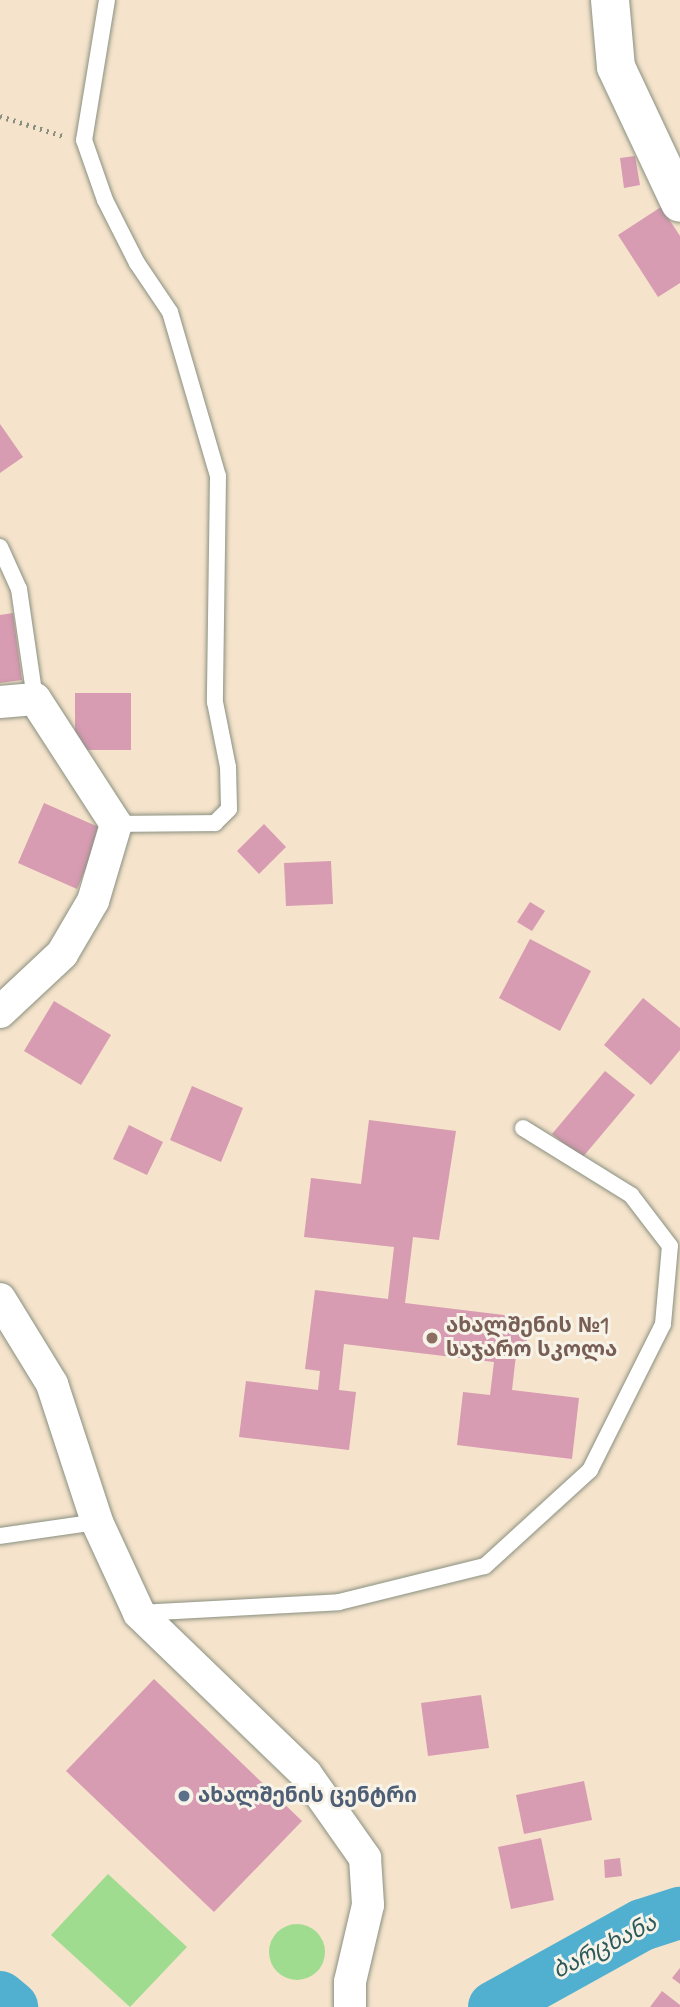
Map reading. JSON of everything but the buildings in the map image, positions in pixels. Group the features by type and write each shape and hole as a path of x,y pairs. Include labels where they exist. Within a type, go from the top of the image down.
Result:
{"street":[{"path":"610,0 616,67 680,203"},
{"path":"0,702 35,699 116,824 93,901 62,954 0,1012"},
{"path":"0,1299 52,1384 97,1522 139,1613 306,1774 365,1858 368,1905 350,1982 350,2007"}],"lane":[{"path":"107,0 84,140 105,200 137,263 170,312 218,476 215,702 228,767 229,809 215,823 116,824"},
{"path":"0,547 19,589 35,699"},
{"path":"139,1613 176,1607 339,1602 485,1566 590,1470 663,1324 670,1246 631,1195 523,1128"},
{"path":"0,1536 97,1522"}],"path":[{"path":"0,116 84,140"}],"green space":[{"path":"108,1874 187,1947 130,2007 51,1935"},
{"path":"291,1924 303,1924 313,1928 321,1936 325,1952 321,1968 313,1976 303,1980 291,1980 281,1976 273,1968 269,1958 269,1946 273,1936 281,1928"}],"waterway":[{"name":"ბარცხანა","path":"494,2007 642,1925 680,1913"},
{"name":"ბარცხანა","path":"0,1997 12,2007"}],"place":[{"name":"ახალშენის №1 საჯარო სკოლა","path":"432,1338"},
{"name":"ახალშენის ცენტრი","path":"184,1796"}]}
